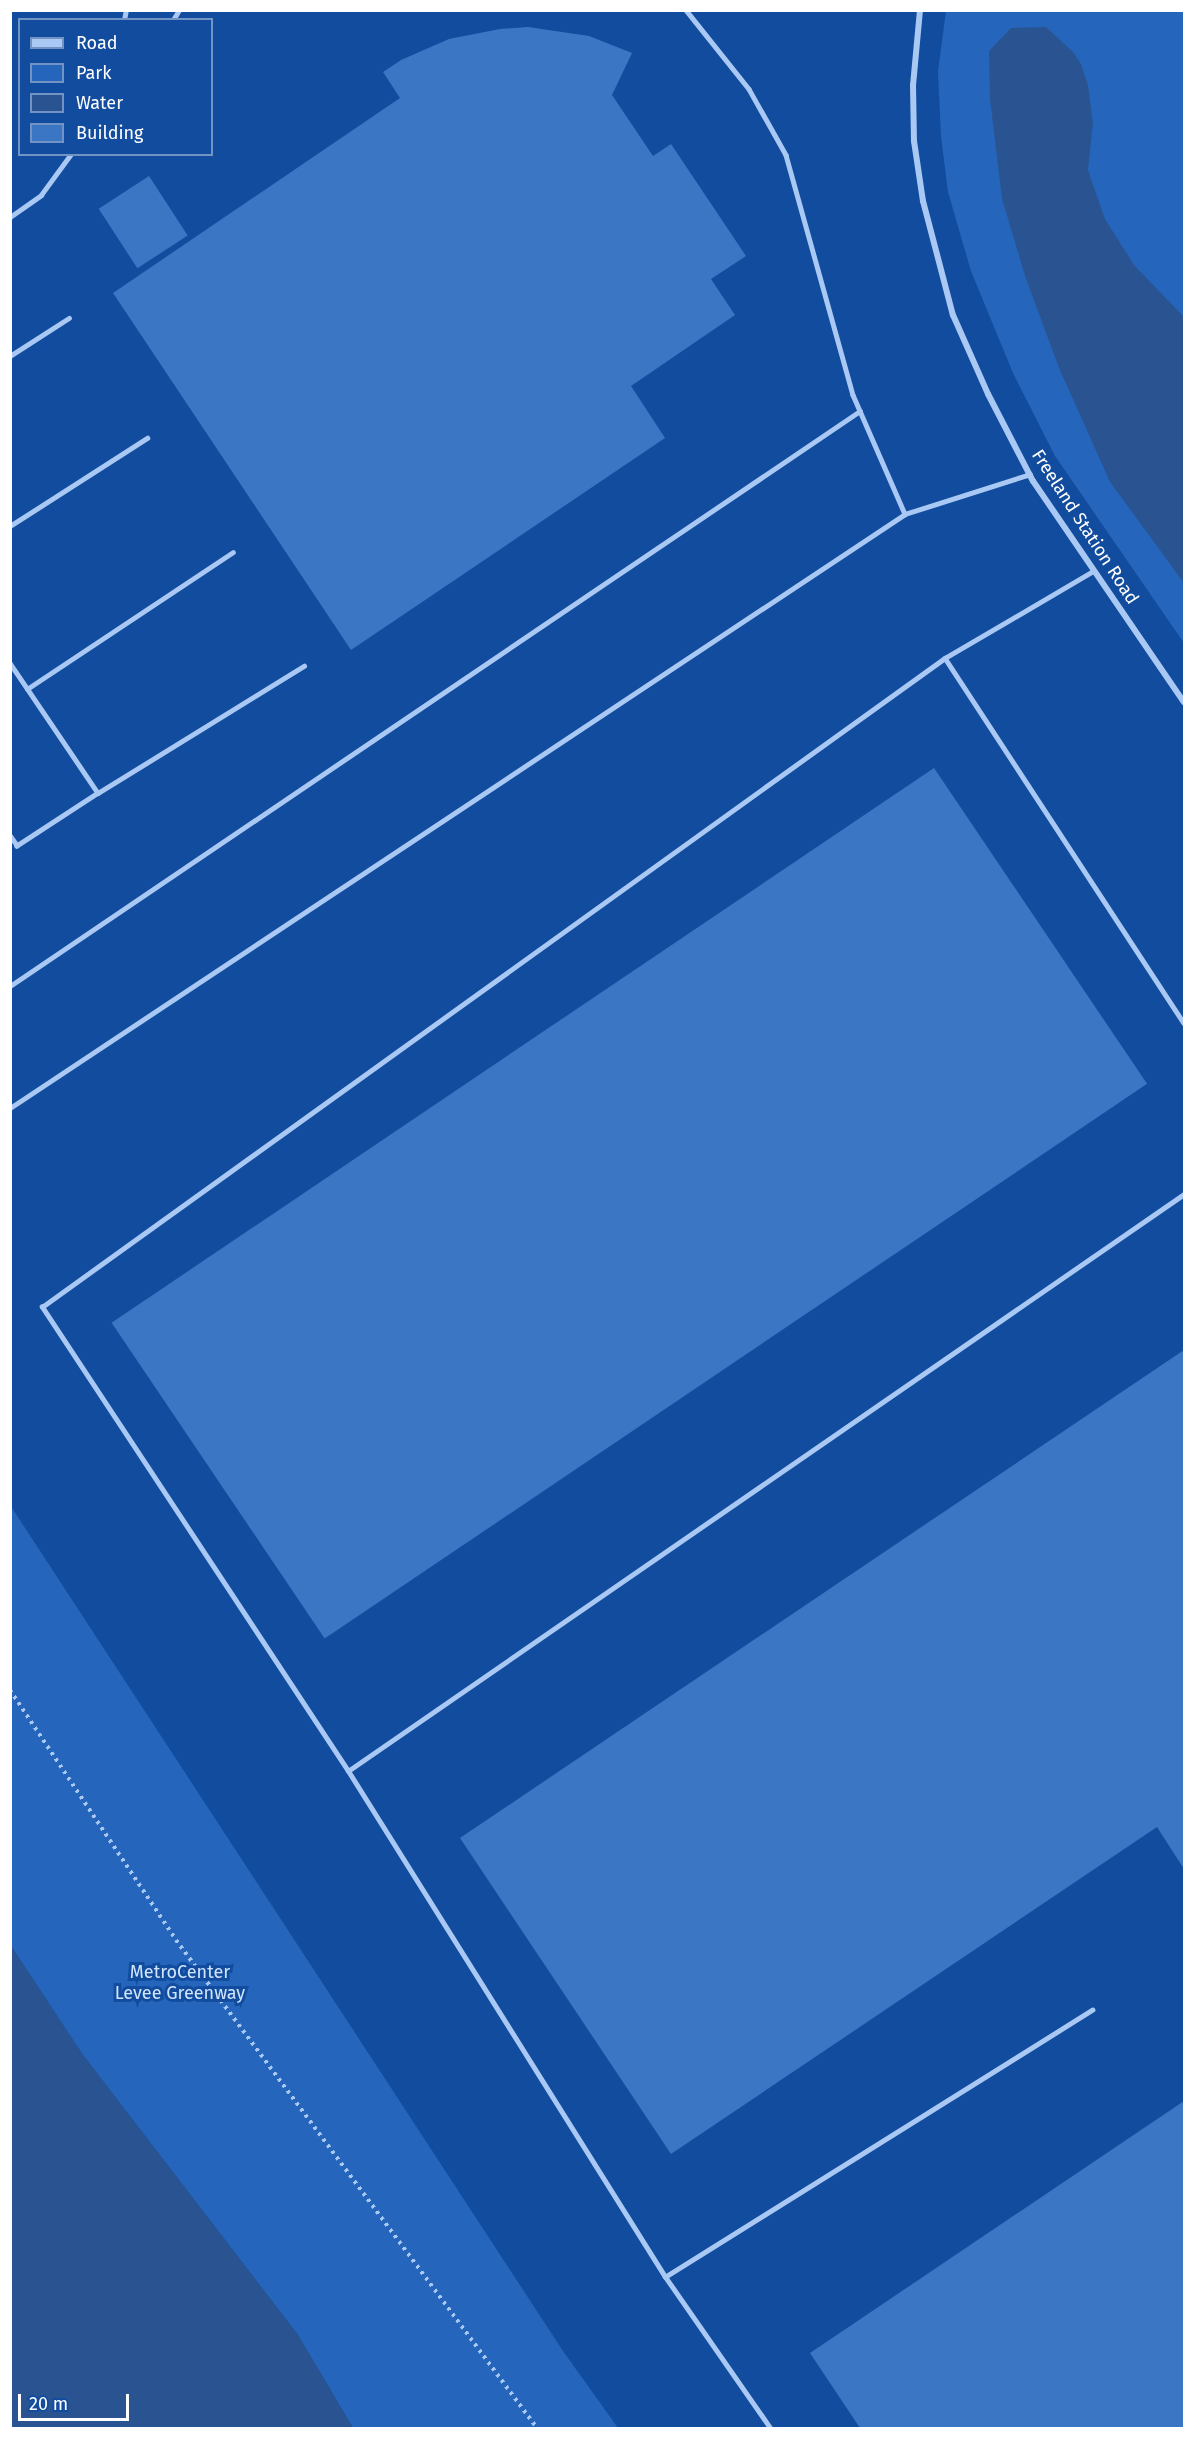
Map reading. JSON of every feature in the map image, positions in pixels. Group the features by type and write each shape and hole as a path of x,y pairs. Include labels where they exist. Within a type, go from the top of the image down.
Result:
{"street":[{"name":"Freeland Station Road","path":"920,10 913,85 914,141 923,201 953,315 988,394 1030,474 1093,571 1185,702"}],"lane":[{"path":"686,10 749,89 786,155 853,395 905,514"},
{"path":"10,217 41,195 70,156"},
{"path":"10,356 69,318"},
{"path":"10,986 860,411"},
{"path":"10,526 147,438"},
{"path":"10,1108 905,514 1030,474"},
{"path":"27,689 233,552"},
{"path":"770,2428 664,2277 348,1771 42,1307 945,658 1093,571"},
{"path":"945,658 1185,1023"},
{"path":"10,663 98,793"},
{"path":"10,836 18,846 98,793 304,666"},
{"path":"348,1771 1185,1194"},
{"path":"664,2277 1092,2010"}],"path":[{"path":"10,1690 176,1940 537,2428"}],"green space":[{"path":"946,11 1184,11 1184,643 1055,456 1013,373 971,271 948,192 941,136 938,72"},
{"name":"MetroCenter Levee Greenway","path":"10,1505 563,2351 618,2428 353,2428 298,2335 83,2055 11,1946"}],"water":[{"path":"1046,27 1073,52 1081,64 1088,85 1093,123 1088,170 1105,219 1134,265 1184,317 1184,583 1110,482 1059,368 1026,279 1002,199 990,99 989,51 1011,28"},
{"path":"11,1946 83,2055 298,2335 353,2428 11,2428"}],"building":[{"path":"528,27 589,36 632,53 612,95 653,156 671,144 746,256 711,279 735,315 631,386 665,438 351,650 113,293 400,98 383,72 401,60 449,39 500,29"},
{"path":"149,176 188,236 137,268 99,209"},
{"path":"934,768 1147,1084 325,1639 112,1323"},
{"path":"1184,1350 1184,1869 1157,1827 671,2154 460,1838"},
{"path":"1184,2101 1184,2428 860,2428 810,2353"}]}
